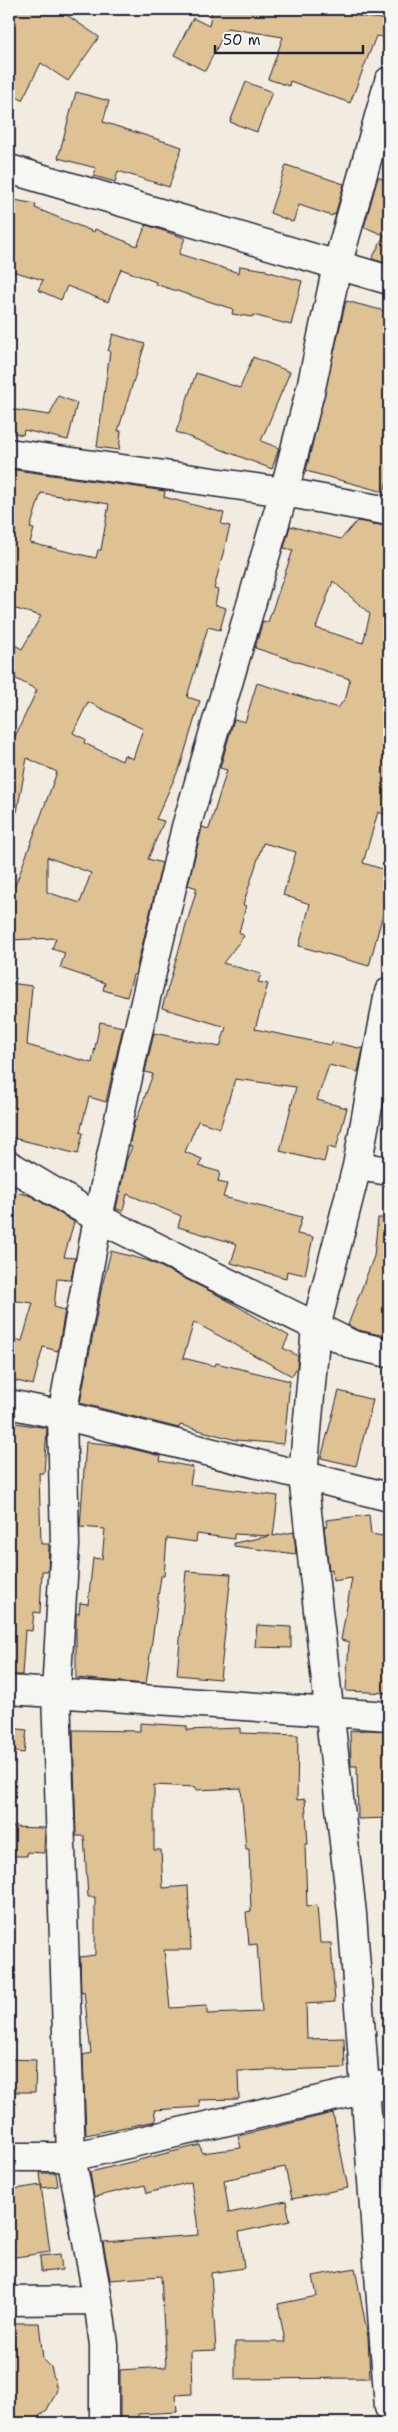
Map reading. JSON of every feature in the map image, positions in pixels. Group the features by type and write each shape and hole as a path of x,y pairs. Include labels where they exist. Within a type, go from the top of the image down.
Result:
{"street":[{"path":"104,2423 104,2345 98,2300 72,2157 56,1692 65,1545 62,1415 98,1218 134,1048 186,827 284,492 310,388 337,266 389,81"},
{"path":"9,169 389,280"},
{"path":"9,453 284,492 389,511"},
{"path":"389,992 357,1166 316,1327 303,1476 352,1914 378,2086 389,2407"},
{"path":"9,1165 98,1218 352,1345 389,1353"},
{"path":"357,1166 389,1171"},
{"path":"9,1404 62,1415 389,1497"},
{"path":"9,1690 389,1716"},
{"path":"9,2157 72,2157 378,2086"},
{"path":"9,2301 98,2300"}],"building":[{"path":"9,9 58,9 99,37 68,81 41,63 22,100 9,93"},
{"path":"212,9 349,9 358,11 357,16 389,20 389,38 376,36 350,103 290,81 289,86 268,79 283,37 227,28 205,71 174,55 193,18 209,26"},
{"path":"246,82 272,92 257,132 230,122"},
{"path":"76,92 109,101 103,122 182,147 169,187 118,171 115,182 94,176 96,168 58,158"},
{"path":"286,165 344,184 335,215 333,214 332,216 299,205 293,222 270,213"},
{"path":"378,177 389,182 389,264 372,259 384,235 364,227"},
{"path":"9,199 36,204 35,208 94,232 95,229 137,246 146,225 185,238 179,254 239,273 240,266 266,270 302,281 291,325 253,315 252,317 232,314 233,309 155,284 156,282 121,269 108,302 67,286 61,300 38,290 43,280 9,270"},
{"path":"346,301 389,312 389,473 384,492 306,471"},
{"path":"113,334 145,344 118,431 121,431 119,450 97,447 110,351 108,351"},
{"path":"253,357 290,372 261,441 279,448 272,469 176,432 196,373 240,388"},
{"path":"58,396 77,403 68,440 24,430 23,435 9,432 9,409 50,415"},
{"path":"9,469 165,491 164,497 224,513 221,524 230,526 214,589 218,590 215,605 226,608 220,630 208,627 187,697 200,701 181,764 156,819 164,821 148,859 162,863 135,975 133,975 127,997 103,990 105,983 60,968 65,953 52,949 56,938 9,940 9,884 15,886 57,772 27,758 17,812 9,811 9,749 37,690 9,675 9,642 22,649 41,616 9,607","holes":["41,493 109,504 101,550 98,550 96,558 30,543 34,529 30,528","88,702 143,729 133,759 124,755 122,761 84,743 85,739 73,733","47,857 91,873 80,903 47,892"]},
{"path":"357,521 370,523 373,526 375,524 384,526 389,531 389,816 378,812 363,863 389,871 389,891 369,966 299,946 310,904 283,895 296,852 263,843 243,905 246,906 239,932 244,936 223,963 261,974 258,982 268,984 255,1029 331,1045 332,1042 363,1049 358,1072 329,1065 317,1100 347,1108 336,1149 328,1147 324,1162 280,1151 296,1087 235,1079 220,1128 198,1121 185,1152 202,1159 199,1166 220,1172 218,1182 227,1184 223,1197 302,1217 297,1234 313,1237 305,1275 287,1271 286,1278 231,1263 237,1244 178,1227 181,1216 127,1194 123,1211 116,1209 126,1161 132,1147 129,1146 135,1120 153,1074 145,1072 154,1033 220,1047 226,1027 162,1008 197,888 188,885 202,827 209,829 227,770 220,768 234,719 245,722 257,683 338,708 346,697 350,679 255,648 263,621 268,622 293,550 284,548 290,526 341,539","holes":["333,581 370,614 363,643 316,628"]},
{"path":"9,983 32,986 27,1045 92,1063 100,1022 123,1027 106,1102 89,1097 80,1132 83,1133 78,1154 9,1137"},
{"path":"16,1192 31,1196 74,1222 64,1257 75,1258 71,1280 57,1279 54,1307 65,1310 58,1351 43,1347 33,1385 9,1379 9,1338 22,1341 33,1303 9,1300 9,1219"},
{"path":"378,1218 389,1218 389,1337 358,1330 348,1325 374,1256"},
{"path":"111,1251 149,1261 218,1295 289,1336 283,1348 298,1356 297,1367 292,1376 194,1322 183,1358 215,1366 216,1363 290,1381 284,1444 236,1440 180,1425 179,1428 80,1403 102,1286"},
{"path":"339,1391 373,1400 356,1466 321,1458"},
{"path":"9,1422 47,1428 44,1473 39,1473 41,1544 49,1544 48,1571 42,1571 40,1613 34,1612 32,1631 25,1630 22,1675 9,1675"},
{"path":"86,1442 116,1445 161,1456 160,1461 193,1467 190,1484 278,1496 273,1536 294,1532 296,1554 234,1546 234,1543 270,1536 234,1534 234,1539 197,1534 196,1542 167,1538 164,1576 161,1576 146,1684 76,1678 76,1613 79,1614 80,1603 88,1604 93,1558 102,1559 105,1529 80,1527"},
{"path":"369,1515 371,1534 389,1537 389,1693 346,1691 349,1642 341,1640 352,1578 333,1581 332,1569 329,1570 324,1527 327,1526 326,1520"},
{"path":"186,1571 231,1574 220,1679 177,1675"},
{"path":"257,1625 291,1627 291,1648 255,1647"},
{"path":"140,1723 187,1726 187,1730 240,1728 240,1733 298,1735 297,1800 305,1799 308,1844 305,1844 307,1906 317,1905 320,1943 331,1943 335,2002 306,2004 307,2039 344,2038 345,2068 238,2071 239,2099 199,2100 200,2107 154,2110 156,2121 86,2135 83,2055 91,2053 84,1992 81,1993 80,1957 95,1955 95,1897 88,1897 84,1836 76,1836 73,1730 140,1731","holes":["154,1785 196,1787 196,1790 241,1788 246,1849 249,1849 251,1911 246,1912 249,1945 257,1944 262,2012 207,2014 207,2006 170,2008 164,1950 191,1950 188,1886 163,1888 161,1850 154,1850"]},
{"path":"9,1728 27,1730 24,1753 9,1751"},
{"path":"350,1731 389,1731 389,1818 358,1819 357,1766 351,1766"},
{"path":"9,1827 45,1828 44,1853 27,1852 27,1856 9,1856"},
{"path":"9,2059 36,2060 35,2092 9,2092"},
{"path":"333,2113 348,2188 292,2199 285,2167 224,2180 229,2213 286,2201 290,2221 239,2232 244,2268 211,2273 216,2350 191,2351 192,2394 176,2395 177,2412 138,2414 138,2423 120,2423 120,2370 166,2367 161,2276 110,2280 103,2242 198,2235 197,2221 191,2182 147,2193 145,2185 94,2197 90,2172 200,2145 202,2153 241,2148 238,2136"},
{"path":"40,2173 56,2173 58,2186 42,2188"},
{"path":"41,2185 50,2252 9,2258 9,2190"},
{"path":"60,2254 62,2270 41,2272 40,2256"},
{"path":"355,2268 368,2337 370,2378 235,2379 235,2342 285,2342 278,2304 317,2296 313,2276"},
{"path":"9,2323 39,2323 43,2359 51,2367 57,2390 47,2411 39,2416 42,2423 9,2423"}]}
